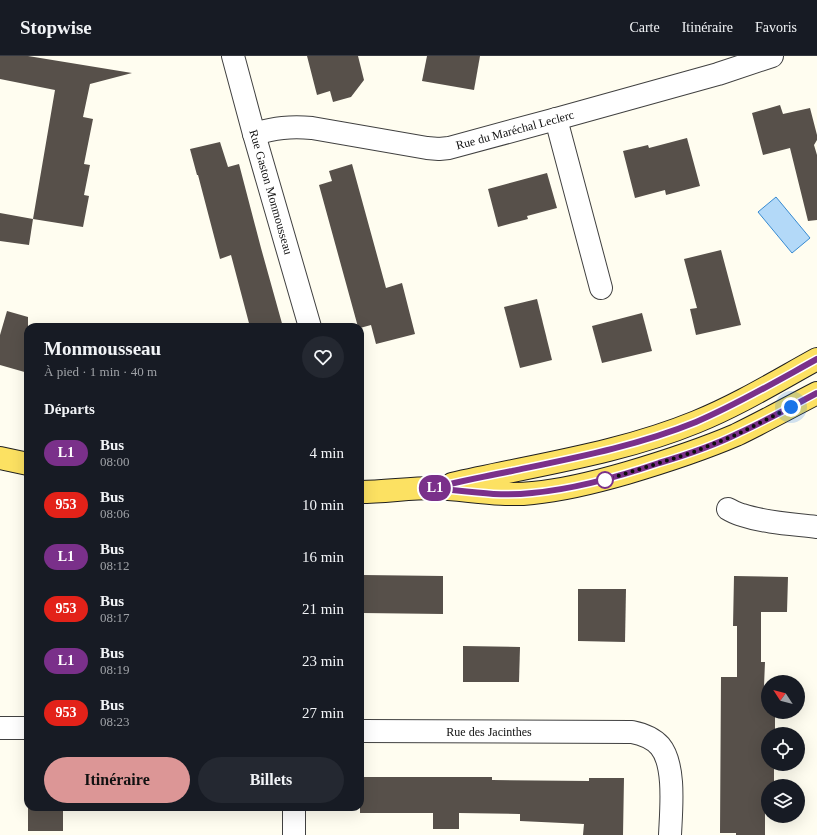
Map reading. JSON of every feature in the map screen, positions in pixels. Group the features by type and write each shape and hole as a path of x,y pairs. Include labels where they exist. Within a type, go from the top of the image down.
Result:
{"main road":[{"path":"364,492 432,488 601,452 639,442 696,422 719,412 817,359"},
{"path":"432,488 492,494 531,494 605,480 691,453 719,442 738,434 817,393"},
{"path":"0,458 24,463"}],"street":[{"name":"Rue Gaston Monmousseau","path":"233,56 309,323"},
{"name":"Rue du Maréchal Leclerc","path":"254,134 284,127 312,128 427,148 449,148 718,74 772,56"},
{"path":"556,119 601,288"},
{"path":"728,508 741,515 754,518 817,527"},
{"path":"0,728 24,728"},
{"name":"Rue des Jacinthes","path":"364,731 632,732 642,734 660,746 670,768 670,835"},
{"path":"294,811 294,835"}],"water":[{"path":"776,197 810,238 792,253 758,212"}],"building":[{"path":"0,56 28,56 132,73 90,84 83,117 93,119 84,164 90,165 84,195 89,196 83,227 33,219 55,90 0,79"},
{"path":"307,56 358,56 364,80 351,97 333,102 330,91 317,95"},
{"path":"427,56 480,56 474,90 422,81"},
{"path":"780,105 783,114 810,108 817,135 817,140 814,145 817,155 817,220 808,221 790,148 763,155 752,113"},
{"path":"687,138 700,186 666,195 665,190 635,198 623,151 648,145 649,148"},
{"path":"220,142 228,167 239,164 282,323 249,323 231,255 220,259 190,149"},
{"path":"352,164 386,288 402,283 415,334 376,344 371,325 364,327 364,323 357,323 319,185 332,181 329,171"},
{"path":"547,173 557,208 527,216 528,219 498,227 488,189"},
{"path":"0,213 33,219 29,245 0,241"},
{"path":"721,250 741,325 696,335 690,309 697,308 684,259"},
{"path":"537,299 552,360 520,368 504,307"},
{"path":"7,311 28,317 28,323 24,323 24,372 0,365 0,335"},
{"path":"642,313 652,351 602,363 592,326"},
{"path":"364,575 443,576 443,614 364,613"},
{"path":"734,576 788,577 787,612 761,612 761,662 765,662 764,675 761,675 761,719 775,719 775,727 761,727 761,771 774,771 774,779 761,779 761,823 765,823 765,835 736,835 736,833 720,833 721,677 737,677 737,626 733,626"},
{"path":"578,589 626,589 625,642 578,641"},
{"path":"463,646 520,647 519,682 463,682"},
{"path":"364,777 492,777 492,780 589,781 589,778 624,778 623,835 583,835 584,824 520,821 520,814 459,813 459,829 433,829 433,813 360,813 360,811 364,811"},
{"path":"28,811 63,811 63,831 28,831"}],"bus line":[{"name":"L1","path":"817,359 719,412 672,431 639,442 580,457 432,488 492,494 531,494 605,480 691,453 719,442 738,434 817,393"}],"route":[{"path":"605,480 691,453 738,434 791,407"}]}
